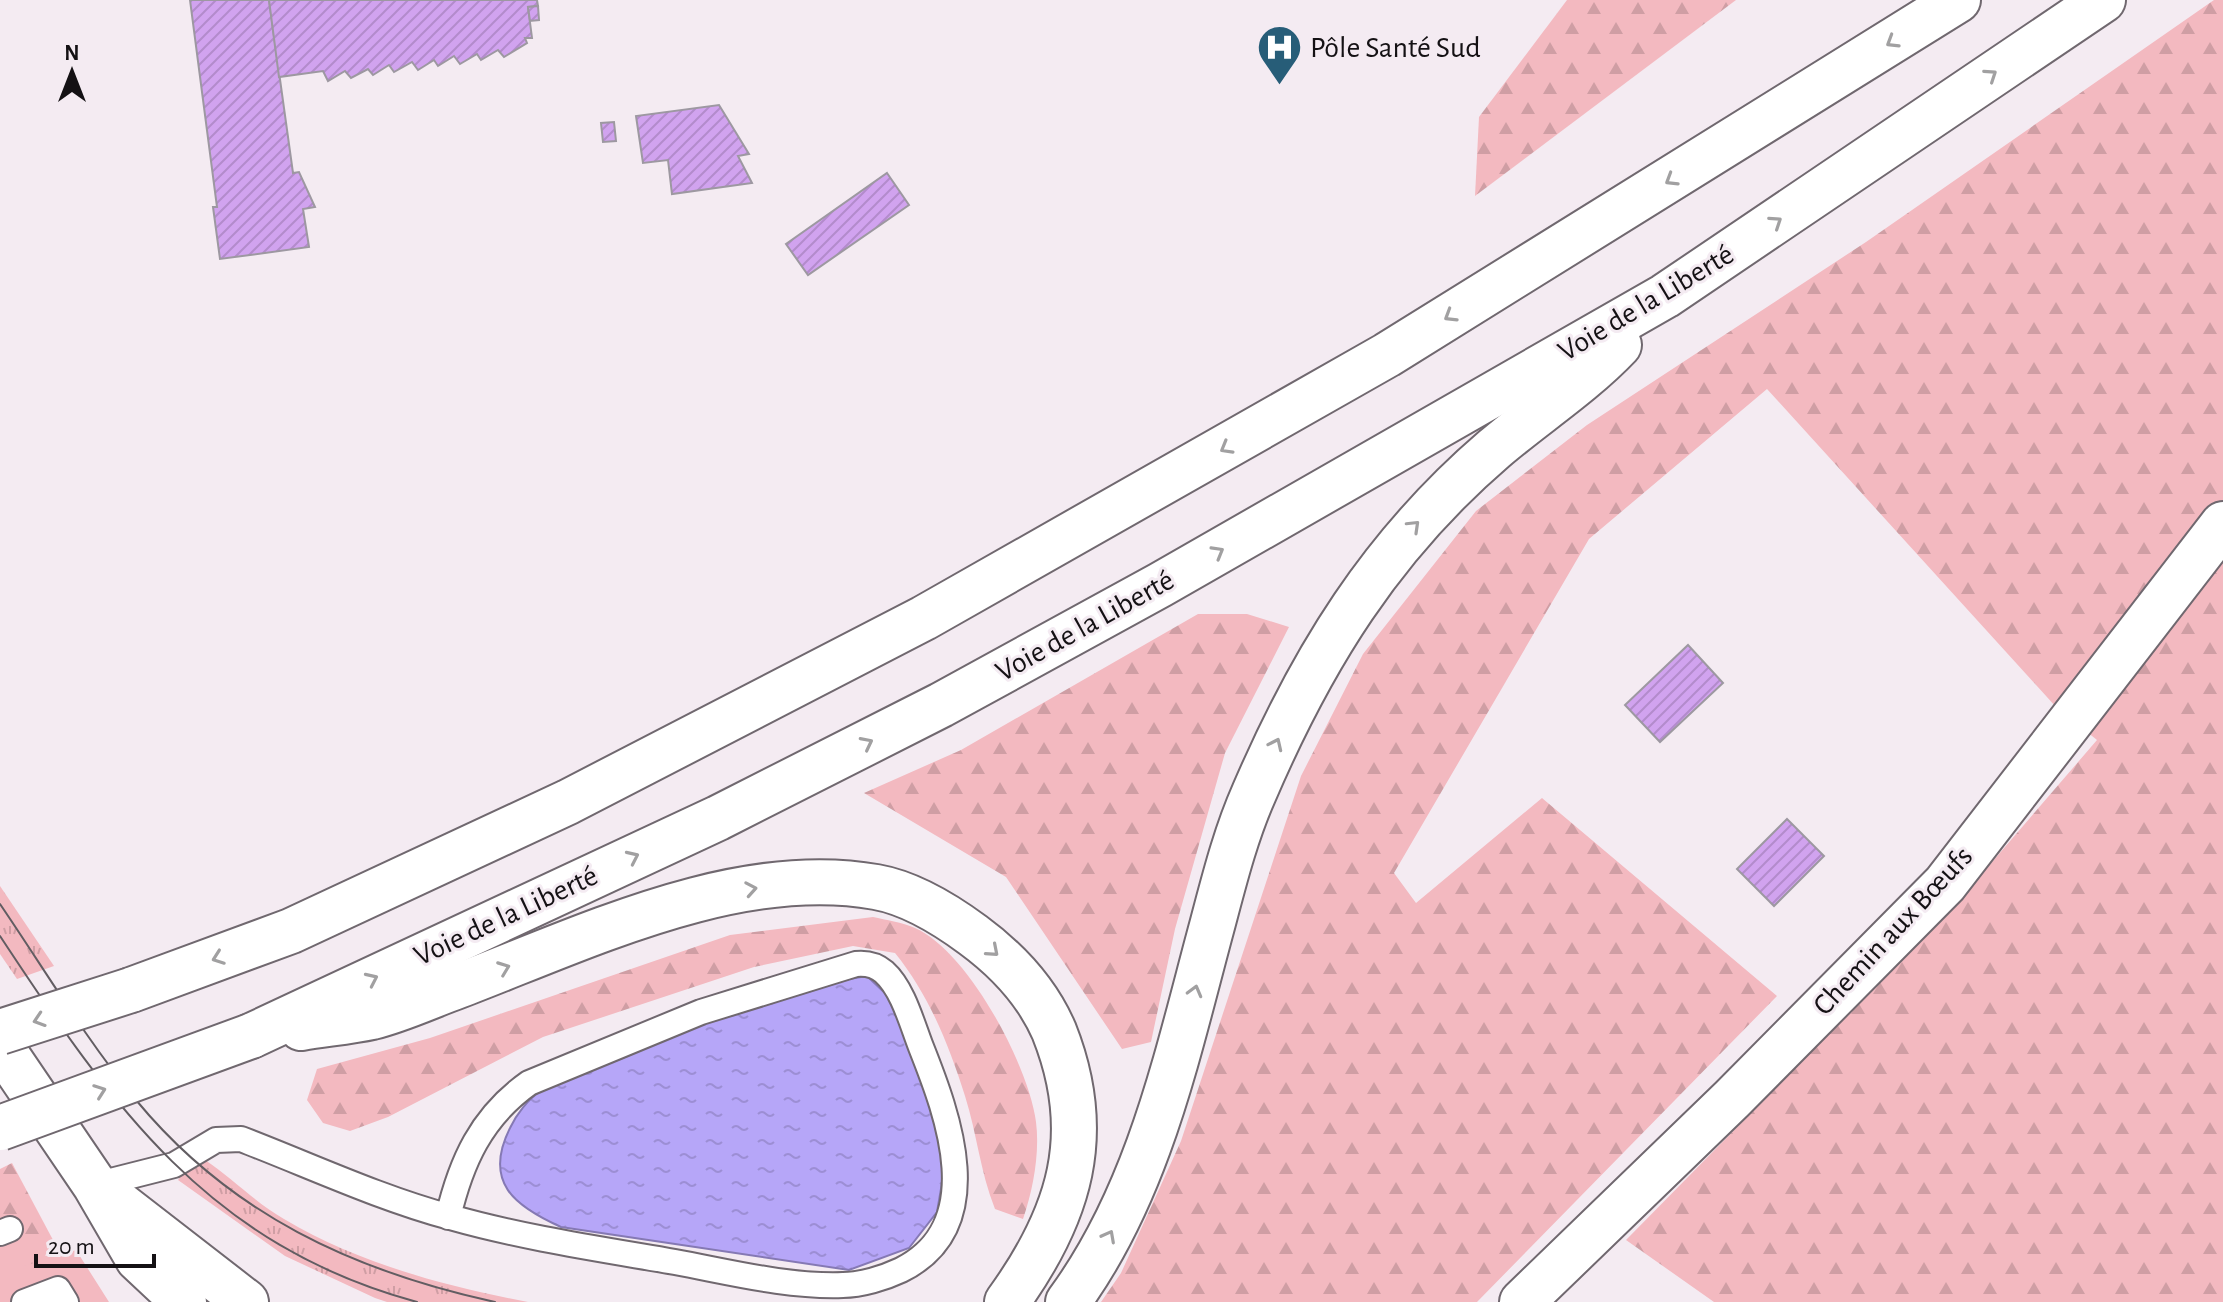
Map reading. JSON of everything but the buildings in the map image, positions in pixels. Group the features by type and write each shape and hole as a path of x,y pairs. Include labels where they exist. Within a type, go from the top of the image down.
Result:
{"main road":[{"path":"0,1032 131,990 291,931 526,822 704,734 924,618 1387,355 1958,0"},
{"name":"Voie de la Liberté","path":"0,1128 251,1036 718,818 941,705 1665,296 2103,0"},
{"path":"1068,1302 1113,1230 1144,1161 1177,1055 1234,846 1273,750 1324,652 1402,537 1492,450 1609,356 1665,296"},
{"name":"Chemin aux Bœufs","path":"1522,1302 1732,1099 1945,884 2223,524"},
{"path":"251,1036 374,1016 598,933 691,903 754,887 821,882 878,888 931,908 959,925 1005,961 1034,996 1064,1058 1074,1093 1076,1130 1070,1173 1036,1261 1007,1302"},
{"path":"0,1045 95,1185 138,1259 184,1302"},
{"path":"95,1185 246,1302"}],"lane":[{"path":"95,1185 174,1165 216,1140 241,1139 448,1217 533,1236 772,1279 843,1285 862,1283 916,1261 942,1228 956,1172 954,1143 947,1113 888,976 869,964 856,964 701,1012 529,1083 510,1097 470,1148 461,1166 448,1217"},
{"path":"24,1302 58,1289 66,1302"}],"green space":[{"path":"1567,0 1736,0 1475,196 1479,117"},
{"path":"2214,0 2223,0 2223,1302 1714,1302 1626,1240 1949,912 2097,740 2056,707 1767,389 1589,539 1394,873 1416,903 1542,798 1777,996 1477,1302 1101,1302 1121,1273 1181,1141 1301,776 1363,654 1476,511 1587,425 1866,242"},
{"path":"1198,614 1247,614 1289,627 1225,753 1175,929 1151,1042 1122,1049 1006,877 864,793 961,750"},
{"path":"0,886 54,966 17,979 0,954"},
{"path":"873,917 910,926 935,941 975,985 1009,1042 1031,1099 1037,1134 1035,1171 1023,1219 995,1209 959,1077 937,1021 918,986 895,953 853,946 754,967 543,1037 388,1117 350,1131 323,1123 307,1100 317,1069 430,1038 730,935"},
{"path":"205,1160 274,1213 312,1235 402,1271 528,1302 387,1302 375,1298 285,1256 178,1180 185,1170"},
{"path":"12,1163 61,1255 0,1276 0,1169"},
{"path":"0,1211 24,1266 76,1250 109,1302 0,1302"}],"water":[{"path":"867,976 888,996 920,1063 947,1154 937,1212 909,1248 849,1270 561,1227 529,1210 508,1190 500,1163 503,1147 519,1113 541,1091 772,999"}],"tram line":[{"path":"0,904 117,1076 173,1140 212,1175 253,1206 344,1255 443,1289 495,1302"},
{"path":"0,936 83,1057 126,1111 172,1161 223,1206 279,1245 344,1277 417,1302"}],"place":[{"name":"Pôle Santé Sud","path":"1279,87"}]}
